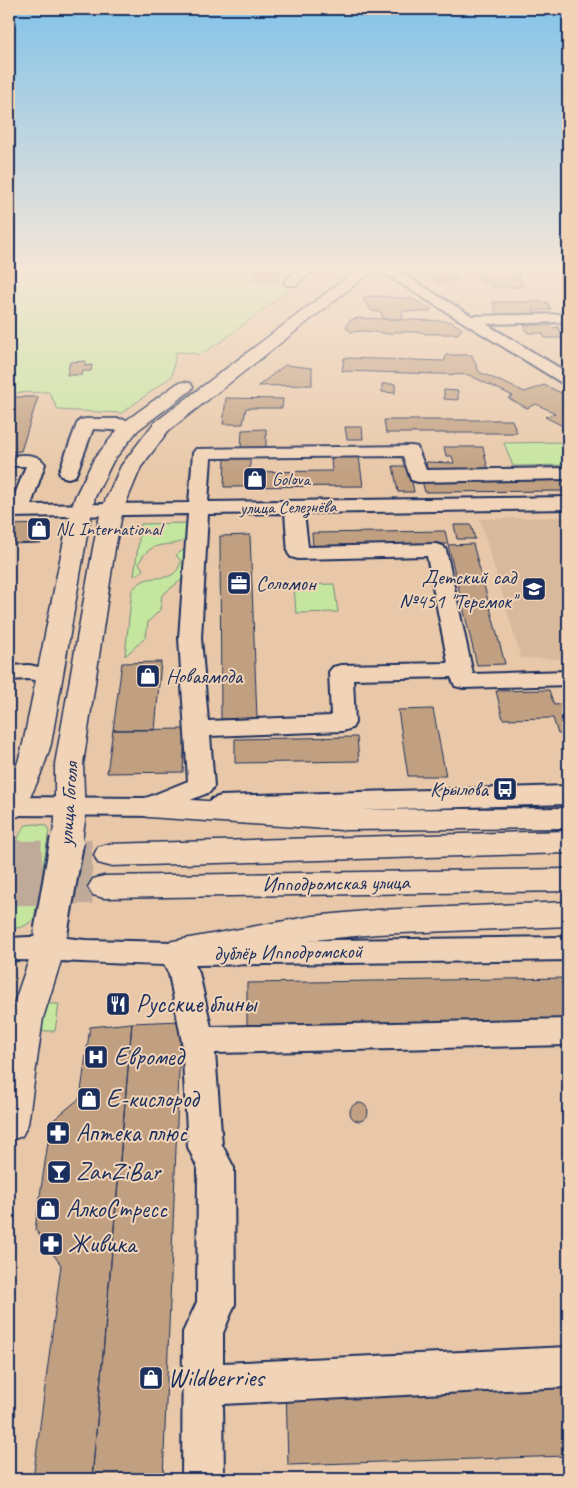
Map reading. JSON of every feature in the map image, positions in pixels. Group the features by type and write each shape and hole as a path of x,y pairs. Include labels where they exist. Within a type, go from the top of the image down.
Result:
{"main road":[{"path":"216,364 251,338"},
{"name":"улица Гоголя","path":"9,1124 26,1018 50,940 67,840 70,821 69,764 104,548 112,510 131,466 162,427 277,338"},
{"name":"улица Гоголя","path":"9,807 31,765 86,497 104,459 132,426 200,375"},
{"path":"148,807 342,820 568,818"},
{"name":"Ипподромская улица","path":"110,855 568,842"},
{"name":"Ипподромская улица","path":"104,887 568,880"},
{"path":"172,954 313,928 377,922 568,914"}],"street":[{"path":"499,338 568,380"},
{"path":"68,472 86,424 132,426"},
{"path":"148,807 201,786 190,638 202,453 259,453 258,469 317,467 317,452 411,452 418,476 568,474"},
{"path":"9,461 33,462 14,511"},
{"name":"улица Селезнёва","path":"14,511 568,503"},
{"path":"294,507 298,553 436,550 463,681 568,678"},
{"path":"197,729 344,723 342,672 461,670"},
{"path":"9,673 28,672 49,676"},
{"path":"9,807 148,807 568,795"},
{"name":"дублёр Ипподромской","path":"9,948 50,940 85,952 172,954 568,948"},
{"path":"172,954 184,973 198,1042 205,1147 216,1168 216,1304 203,1332 204,1479"},
{"path":"198,1042 223,1039 568,1032"},
{"path":"202,1386 248,1381 568,1368"}],"shaded area":[{"name":"Детский сад №451 \"Теремок\"","path":"568,517 568,659 521,658 480,519"}],"green space":[{"path":"9,338 225,338 199,355 176,352 172,376 122,413 58,410 49,392 9,393"},
{"path":"568,442 568,465 513,466 504,443"},
{"path":"192,523 186,538 181,542 157,546 144,554 139,563 143,570 134,576 141,524"},
{"path":"189,546 189,574 162,595 160,610 148,622 146,637 125,656 132,590 145,580 166,577 175,573 181,561 176,555"},
{"path":"334,584 338,612 296,613 294,585"},
{"path":"26,825 46,825 49,831 34,919 22,927 9,927 11,873 16,845"},
{"path":"46,1004 59,1004 55,1031 41,1031"}],"building":[{"path":"562,338 568,338 568,351"},
{"path":"446,355 472,355 479,372 525,392 544,385 568,396 568,426 565,427 545,417 555,413 536,404 527,408 508,398 513,396 469,375 342,371 344,358 445,361"},
{"path":"86,361 85,366 92,365 91,371 83,371 82,375 67,375 70,362"},
{"path":"285,365 312,368 312,385 258,386"},
{"path":"382,384 395,384 395,393 382,392"},
{"path":"444,390 458,391 458,400 444,399"},
{"path":"9,397 38,397 21,451 9,452"},
{"path":"226,398 283,399 282,408 246,408 243,424 223,424"},
{"path":"384,420 512,420 517,433 386,433"},
{"path":"345,427 362,427 363,439 347,439"},
{"path":"266,429 266,449 241,450 242,430"},
{"path":"444,447 483,447 489,474 428,474 426,462 454,463 452,456 446,456"},
{"path":"331,457 359,457 363,486 224,487 225,458 250,458 250,472 332,471"},
{"path":"393,466 409,466 414,492 398,492"},
{"path":"568,476 568,491 425,492 421,477"},
{"path":"44,524 41,543 9,544 9,525"},
{"path":"454,525 471,525 475,539 457,539"},
{"path":"445,531 448,544 313,546 312,533"},
{"path":"250,535 257,718 221,719 220,536"},
{"path":"473,544 505,664 477,665 448,545"},
{"path":"161,662 155,730 113,730 122,663"},
{"path":"549,690 554,705 568,704 568,733 558,734 553,718 503,719 496,691"},
{"path":"433,709 446,776 408,776 398,710"},
{"path":"185,729 183,772 107,773 113,730"},
{"path":"357,737 359,761 235,763 235,739"},
{"path":"568,978 568,1019 247,1025 247,983"},
{"path":"181,1021 163,1479 92,1479 132,1023"},
{"path":"132,1023 92,1479 33,1479 61,1265 35,1229 51,1122 80,1098 90,1027"},
{"path":"359,1103 365,1106 368,1112 365,1118 359,1121 353,1118 350,1112 353,1106"},
{"path":"568,1378 568,1456 288,1465 286,1387"}],"tunnel":[{"path":"9,858 109,855"},
{"path":"9,889 104,887"}],"place":[{"name":"Golova","path":"255,479"},
{"name":"NL International","path":"39,529"},
{"name":"Соломон","path":"239,583"},
{"name":"Детский сад №451 \"Теремок\"","path":"534,589"},
{"name":"Новаямода","path":"148,676"},
{"name":"Крылова","path":"505,789"},
{"name":"Русские блины","path":"118,1004"},
{"name":"Евромед","path":"96,1057"},
{"name":"Е-кислород","path":"89,1099"},
{"name":"Аптека плюс","path":"58,1133"},
{"name":"ZanZiBar","path":"59,1172"},
{"name":"АлкоСтресс","path":"48,1209"},
{"name":"Живика","path":"51,1244"},
{"name":"Wildberries","path":"151,1378"}]}
